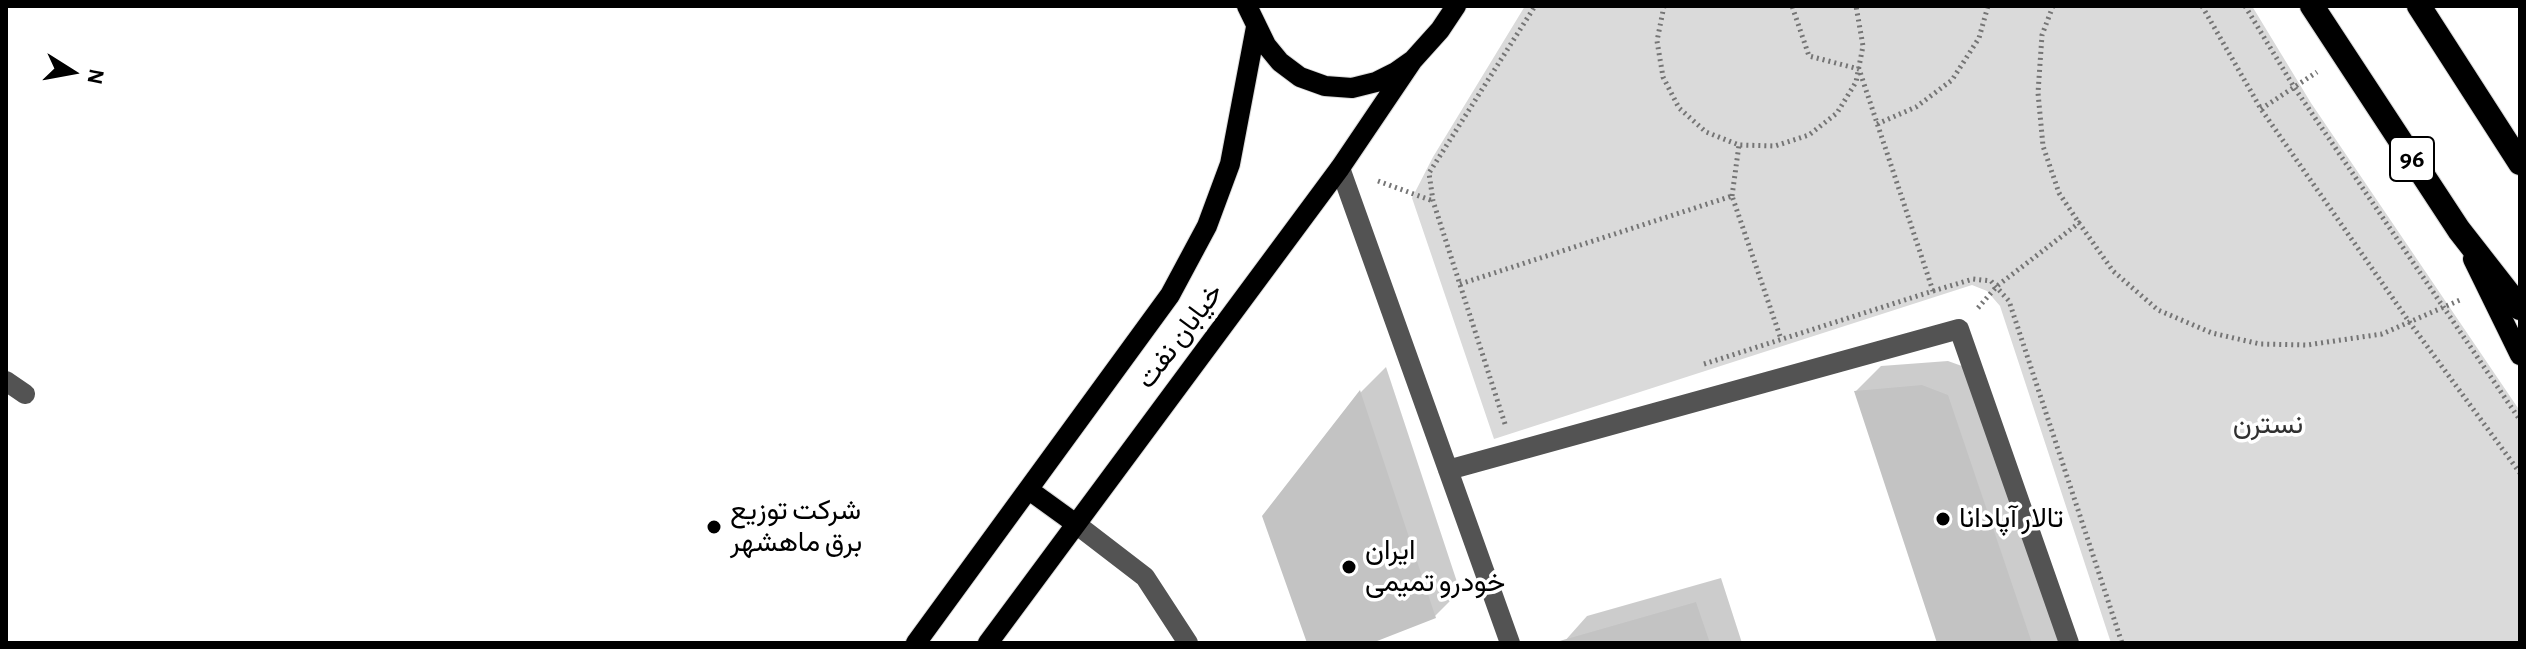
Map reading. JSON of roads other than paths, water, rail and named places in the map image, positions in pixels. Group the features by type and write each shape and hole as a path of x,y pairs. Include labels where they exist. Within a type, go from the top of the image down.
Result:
{"highway":[{"name":"96","path":"2312,6 2459,230 2520,308"},
{"path":"2419,6 2520,163"}],"main road":[{"path":"1247,6 1256,27 1280,62 1300,77 1325,86 1352,88 1376,82 1413,60 1440,30 1456,6"},
{"name":"خیابان نفت","path":"916,643 1170,295 1207,226 1230,164 1256,27"},
{"name":"خیابان نفت","path":"988,643 1340,168 1413,60"},
{"path":"2459,230 2520,355"},
{"path":"1029,490 1076,524"}],"street":[{"path":"1340,168 1510,643"},
{"path":"1448,470 1959,329 2069,643"},
{"path":"6,381 25,394"},
{"path":"1076,524 1145,577 1188,643"}],"place":[{"name":"تالار آپادانا","path":"1943,519"},
{"name":"شرکت توزیع برق ماهشهر","path":"714,527"},
{"name":"ایران خودرو تمیمی","path":"1349,567"}],"park label":[{"name":"نسترن","path":"2268,425"}]}
